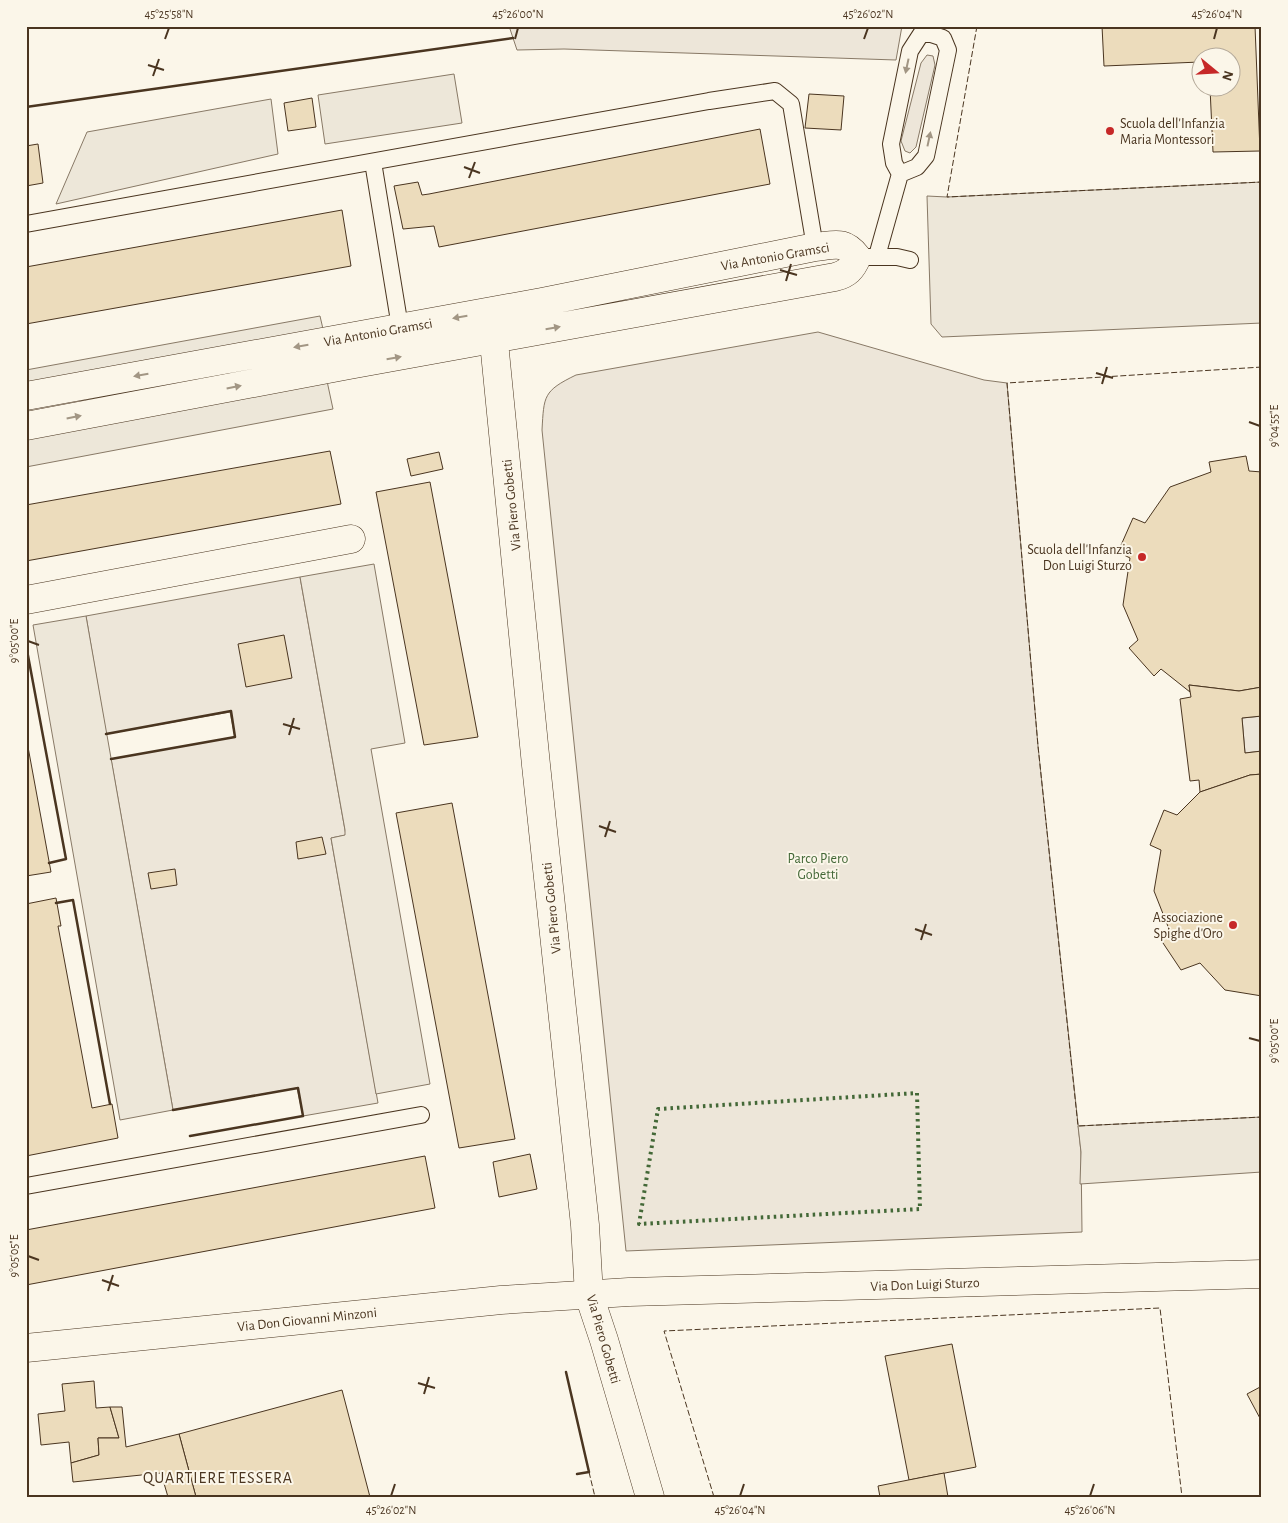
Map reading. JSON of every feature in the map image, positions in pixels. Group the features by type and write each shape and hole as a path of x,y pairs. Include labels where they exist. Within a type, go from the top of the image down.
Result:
{"street":[{"name":"Via Antonio Gramsci","path":"26,396 491,312 816,247 846,246 867,257 844,275 835,277 26,426"},
{"name":"Via Piero Gobetti","path":"491,312 536,765 585,1225 589,1295 650,1497"},
{"path":"26,600 351,539"},
{"name":"Via Don Luigi Sturzo","path":"589,1295 629,1292 1262,1274"},
{"name":"Via Don Giovanni Minzoni","path":"26,1348 501,1300 589,1295"}],"lane":[{"path":"900,174 894,163 891,144 910,51 921,34 931,34 943,38 948,50 926,156 917,166 900,174 867,257 897,257 910,260"},
{"path":"26,224 709,101 775,91 791,104 816,247"},
{"path":"373,162 400,327"},
{"path":"26,1186 421,1115"}],"green space":[{"path":"509,26 902,26 896,60 564,49 517,50"},
{"path":"927,55 933,56 935,65 916,147 910,153 905,151 901,141 921,63"},
{"name":"Parco Piero Gobetti","path":"818,332 984,380 1007,383 1038,746 1081,1152 1082,1232 626,1251 542,430 545,402 551,390 576,375"},
{"path":"300,577 346,835 331,838 378,1103 303,1116 297,1088 173,1110 111,759 235,737 230,712 106,734 86,616"},
{"path":"1262,716 1262,751 1245,753 1242,718"}],"shaded area":[{"path":"454,74 462,123 325,144 318,95"},
{"path":"271,99 278,154 56,204 87,132"},
{"path":"1262,182 1262,323 942,337 931,324 927,196 947,197"},
{"path":"320,316 323,329 26,385 26,370"},
{"path":"327,381 333,409 26,467 26,438"},
{"path":"374,564 405,743 371,749 430,1084 376,1094 331,838 345,835 345,830 300,577"},
{"path":"86,616 173,1110 120,1120 33,625"},
{"path":"1262,1117 1262,1172 1080,1184 1081,1152 1078,1126"}],"building":[{"path":"1102,26 1255,26 1260,151 1213,152 1210,98 1240,98 1240,48 1190,48 1190,62 1104,66"},
{"path":"809,94 844,96 841,130 805,128"},
{"path":"312,98 316,127 288,131 284,103"},
{"path":"760,129 770,184 439,247 434,226 403,229 394,186 418,182 422,195 429,194"},
{"path":"38,144 43,183 26,186 26,146"},
{"path":"342,210 351,266 26,324 26,267"},
{"path":"330,451 341,504 26,561 26,505"},
{"path":"439,452 443,469 411,476 407,459"},
{"path":"1246,456 1249,471 1262,472 1262,687 1239,691 1189,685 1190,692 1161,669 1154,676 1129,648 1138,640 1123,605 1130,558 1118,552 1133,518 1145,523 1170,487 1211,472 1209,462"},
{"path":"430,482 478,737 424,745 376,492"},
{"path":"284,635 292,678 246,687 238,644"},
{"path":"1189,685 1239,691 1262,687 1262,716 1242,718 1245,753 1262,751 1262,774 1250,775 1200,792 1199,780 1190,781 1180,699 1191,697"},
{"path":"26,736 51,872 26,876"},
{"path":"1262,774 1262,996 1225,990 1200,963 1181,970 1161,940 1169,929 1154,891 1161,850 1150,845 1164,810 1177,815 1200,792 1250,775"},
{"path":"452,803 515,1139 459,1148 396,813"},
{"path":"322,837 326,854 298,859 296,842"},
{"path":"175,869 177,885 151,889 148,873"},
{"path":"56,898 61,926 58,926 92,1108 112,1104 118,1138 26,1156 26,904"},
{"path":"530,1154 537,1189 499,1197 493,1162"},
{"path":"425,1156 435,1208 26,1285 26,1230"},
{"path":"952,1344 976,1467 909,1480 885,1356"},
{"path":"94,1381 96,1408 110,1407 119,1438 98,1438 99,1455 71,1463 69,1442 41,1445 38,1414 65,1411 62,1384"},
{"path":"1262,1386 1262,1422 1247,1394"},
{"path":"342,1390 370,1497 196,1497 179,1434"},
{"path":"110,1407 122,1407 126,1447 179,1434 196,1497 168,1497 161,1473 73,1482 71,1463 99,1455 98,1438 119,1438"},
{"path":"944,1473 948,1497 880,1497 878,1486"}],"hedge":[{"path":"917,1093 920,1209 639,1224 658,1109 917,1093"}],"fence":[{"path":"977,26 947,197 1262,182"},
{"path":"1262,367 1007,383 1038,746 1078,1126 1262,1117"},
{"path":"714,1497 664,1331 1160,1308 1182,1497"},
{"path":"589,1472 595,1497"}],"wall":[{"path":"26,107 513,38"},
{"path":"26,645 66,859 49,863"},
{"path":"106,734 231,711 235,737 111,759"},
{"path":"56,903 73,900 110,1104"},
{"path":"173,1110 298,1088 303,1116 190,1136"},
{"path":"566,1372 589,1472 577,1474"}],"place":[{"name":"Scuola dell'Infanzia Maria Montessori","path":"1110,131"},
{"name":"Scuola dell'Infanzia Don Luigi Sturzo","path":"1142,557"},
{"name":"Associazione Spighe d'Oro","path":"1233,925"}],"district":[{"name":"QUARTIERE TESSERA","path":"218,1477"}]}
